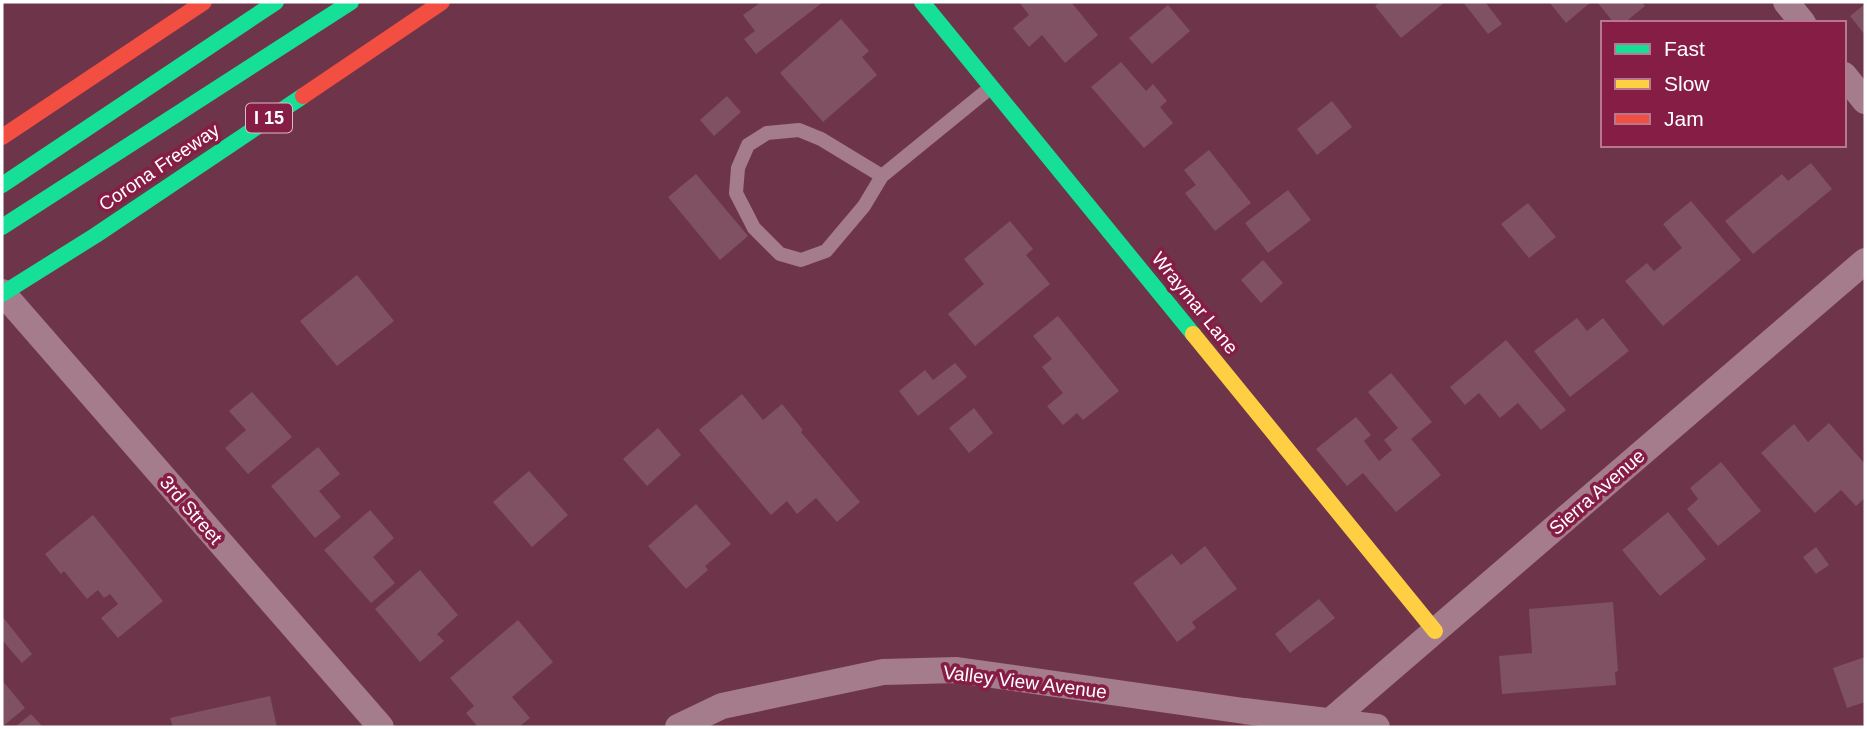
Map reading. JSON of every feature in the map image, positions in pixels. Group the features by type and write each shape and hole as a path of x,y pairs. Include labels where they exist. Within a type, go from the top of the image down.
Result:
{"main road":[{"path":"2,137 204,2"},
{"path":"2,184 276,2"},
{"path":"2,227 351,2"},
{"name":"Corona Freeway","path":"2,293 96,235 442,2"},
{"name":"Wraymar Lane","path":"922,2 1435,631"}],"street":[{"path":"1786,2 1800,21"},
{"path":"1846,77 1865,101"},
{"name":"Sierra Avenue","path":"1329,722 1865,261"},
{"name":"3rd Street","path":"2,293 381,727"},
{"name":"Valley View Avenue","path":"678,727 722,706 883,673 957,670 1245,719 1377,727"}],"lane":[{"path":"881,176 821,139 799,131 766,133 748,145 738,167 736,193 754,228 780,254 801,260 826,251 864,206 881,176 991,87"}],"building":[{"path":"761,2 823,2 756,54 744,39 755,31 743,15"},
{"path":"1019,2 1071,2 1098,35 1065,63 1042,35 1029,47 1013,28 1029,15"},
{"path":"1380,2 1445,2 1401,38 1375,6"},
{"path":"1463,2 1485,2 1502,24 1488,34"},
{"path":"1549,2 1591,2 1566,23"},
{"path":"1597,2 1642,2 1645,6 1626,21 1612,21"},
{"path":"1865,4 1865,35 1850,16"},
{"path":"1168,5 1190,31 1152,64 1129,38"},
{"path":"841,19 869,51 862,57 877,75 823,122 780,73"},
{"path":"1121,62 1146,91 1153,84 1167,101 1160,107 1173,123 1144,148 1091,87"},
{"path":"727,96 741,112 714,136 700,120"},
{"path":"1332,101 1352,127 1317,155 1297,129"},
{"path":"1209,150 1251,203 1215,231 1185,193 1196,185 1184,170"},
{"path":"1811,163 1832,189 1753,254 1725,221 1782,174 1788,181"},
{"path":"696,174 748,236 720,260 668,197"},
{"path":"1288,190 1311,220 1268,253 1245,223"},
{"path":"1691,201 1741,260 1663,326 1625,281 1647,263 1654,271 1682,248 1663,224"},
{"path":"1528,203 1556,237 1529,258 1501,224"},
{"path":"1010,221 1033,249 1026,255 1050,284 975,346 948,314 984,284 964,259"},
{"path":"1263,260 1283,283 1261,303 1241,280"},
{"path":"357,275 394,321 337,366 300,321"},
{"path":"1058,316 1119,391 1083,420 1077,413 1063,425 1047,406 1063,393 1042,367 1052,359 1033,336"},
{"path":"1577,318 1587,331 1603,318 1629,351 1570,397 1534,351"},
{"path":"1506,340 1566,410 1541,430 1518,403 1500,418 1479,393 1465,405 1450,387"},
{"path":"955,363 967,377 918,416 899,391 925,370 933,380"},
{"path":"1391,373 1432,422 1411,439 1441,475 1396,512 1363,473 1347,486 1316,449 1356,417 1371,435 1364,441 1379,461 1392,450 1384,440 1398,428 1368,392"},
{"path":"252,392 292,437 248,474 225,448 246,430 229,411"},
{"path":"742,394 763,420 782,404 803,430 801,432 860,502 837,522 816,498 797,514 787,501 771,515 699,430"},
{"path":"974,408 993,433 969,453 949,428"},
{"path":"1829,423 1865,464 1865,498 1856,506 1841,490 1815,513 1761,453 1794,424 1808,442"},
{"path":"658,428 681,455 647,486 623,459"},
{"path":"318,447 340,474 319,491 341,517 315,538 271,486"},
{"path":"1721,462 1761,511 1718,546 1687,509 1698,499 1690,488"},
{"path":"529,471 568,515 532,547 493,502"},
{"path":"696,504 731,544 705,566 708,570 686,589 648,546"},
{"path":"370,510 394,538 373,557 395,583 371,603 324,550"},
{"path":"1668,512 1706,559 1660,596 1622,550"},
{"path":"93,515 163,601 118,638 101,618 118,604 110,594 104,598 98,590 87,599 64,571 61,574 45,554"},
{"path":"1205,546 1237,589 1192,622 1196,628 1177,642 1133,583 1172,554 1181,565"},
{"path":"1816,547 1829,565 1816,574 1803,557"},
{"path":"420,570 458,615 437,634 444,641 420,662 375,609"},
{"path":"1319,599 1335,618 1290,653 1275,634"},
{"path":"1613,602 1618,671 1615,672 1616,685 1502,694 1499,656 1532,653 1529,609"},
{"path":"2,616 32,654 22,663 2,640"},
{"path":"518,620 553,662 512,697 530,718 519,727 478,727 466,713 474,706 450,678"},
{"path":"1865,657 1865,702 1847,708 1833,668"},
{"path":"2,680 25,708 2,727"},
{"path":"270,696 277,727 173,727 170,718"},
{"path":"31,714 43,727 15,727"}],"traffic: fast":[{"path":"2,185 276,2"},
{"path":"2,227 351,2"},
{"path":"922,2 1193,334"},
{"path":"2,294 96,235 303,96"}],"traffic: slow":[{"path":"1193,334 1435,631"}],"traffic: jam":[{"path":"2,137 204,2"},
{"path":"303,96 442,2"}]}
